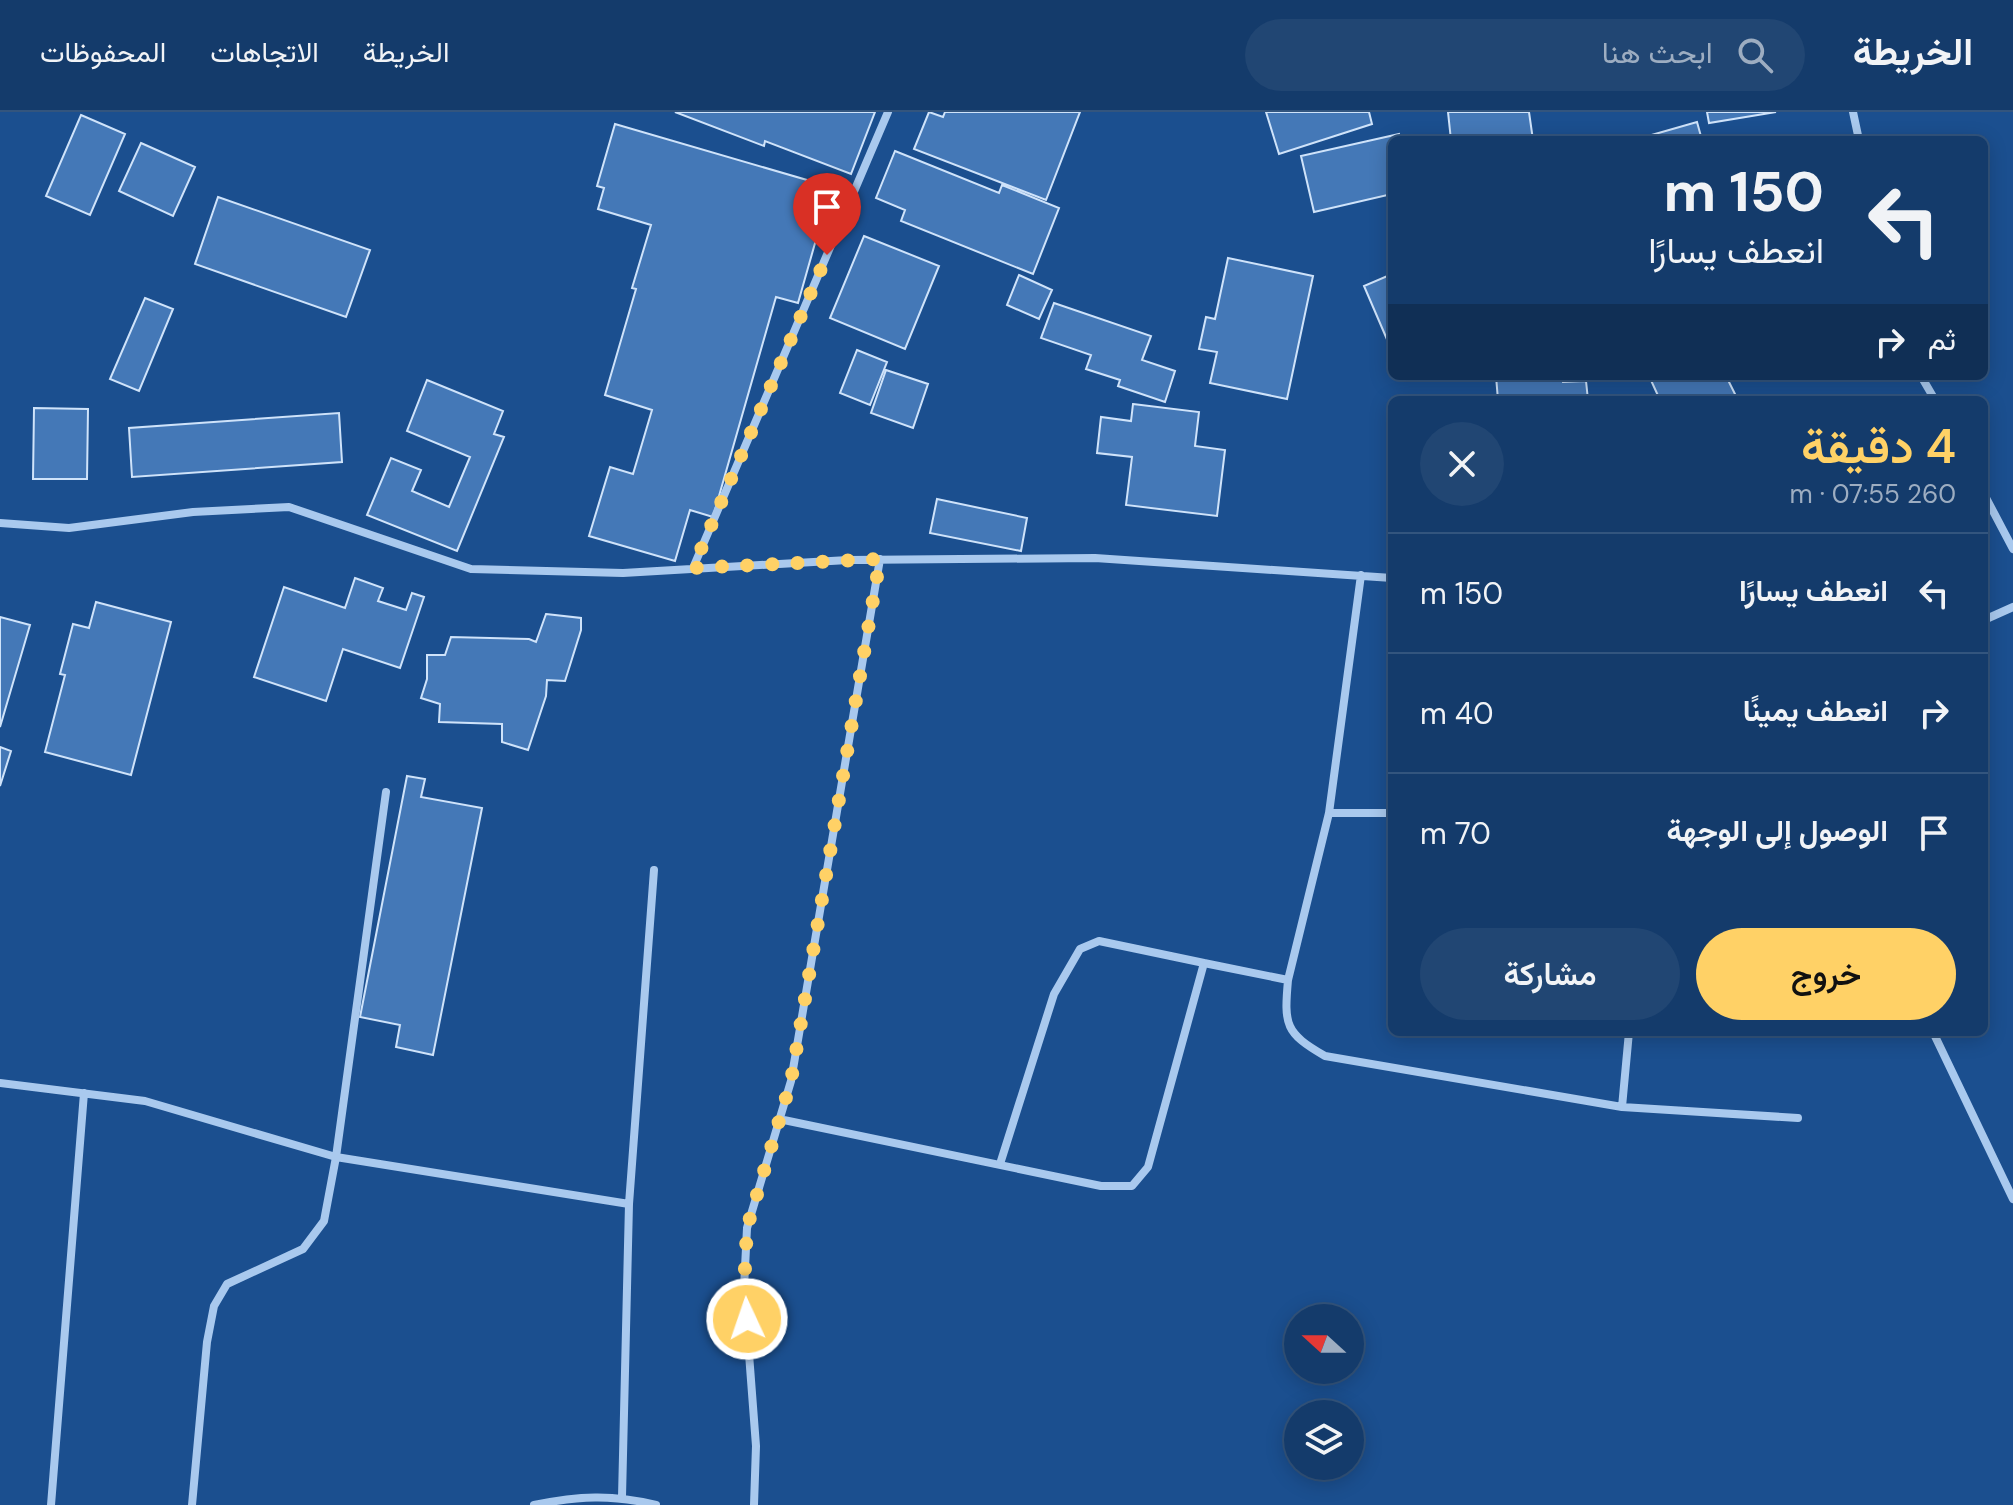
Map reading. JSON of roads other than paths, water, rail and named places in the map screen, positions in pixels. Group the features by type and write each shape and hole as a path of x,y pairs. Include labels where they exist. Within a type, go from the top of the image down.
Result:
{"street":[{"path":"693,568 888,112"},
{"path":"1853,112 1858,136"},
{"path":"1988,502 2013,549"},
{"path":"0,523 69,528 193,512 289,507 471,569 623,573 880,559 1095,558 1388,578"},
{"path":"754,1505 756,1446 744,1288 747,1228 791,1081 880,559"},
{"path":"1361,575 1329,813 1288,980 1285,1018 1300,1041 1325,1056 1622,1107 1798,1118"},
{"path":"1988,618 2013,607"},
{"path":"192,1505 207,1342 214,1306 227,1284 303,1249 324,1221 336,1157 386,792"},
{"path":"1329,813 1388,813"},
{"path":"622,1497 629,1204 654,870"},
{"path":"1000,1164 1054,994 1080,949 1099,941 1288,980"},
{"path":"779,1119 1101,1186 1132,1186 1148,1167 1204,963"},
{"path":"1622,1107 1629,1036"},
{"path":"1935,1036 2013,1199"},
{"path":"0,1083 145,1101 336,1157 629,1204"},
{"path":"51,1505 84,1093"},
{"path":"534,1505 571,1497 622,1497 656,1505"}]}
